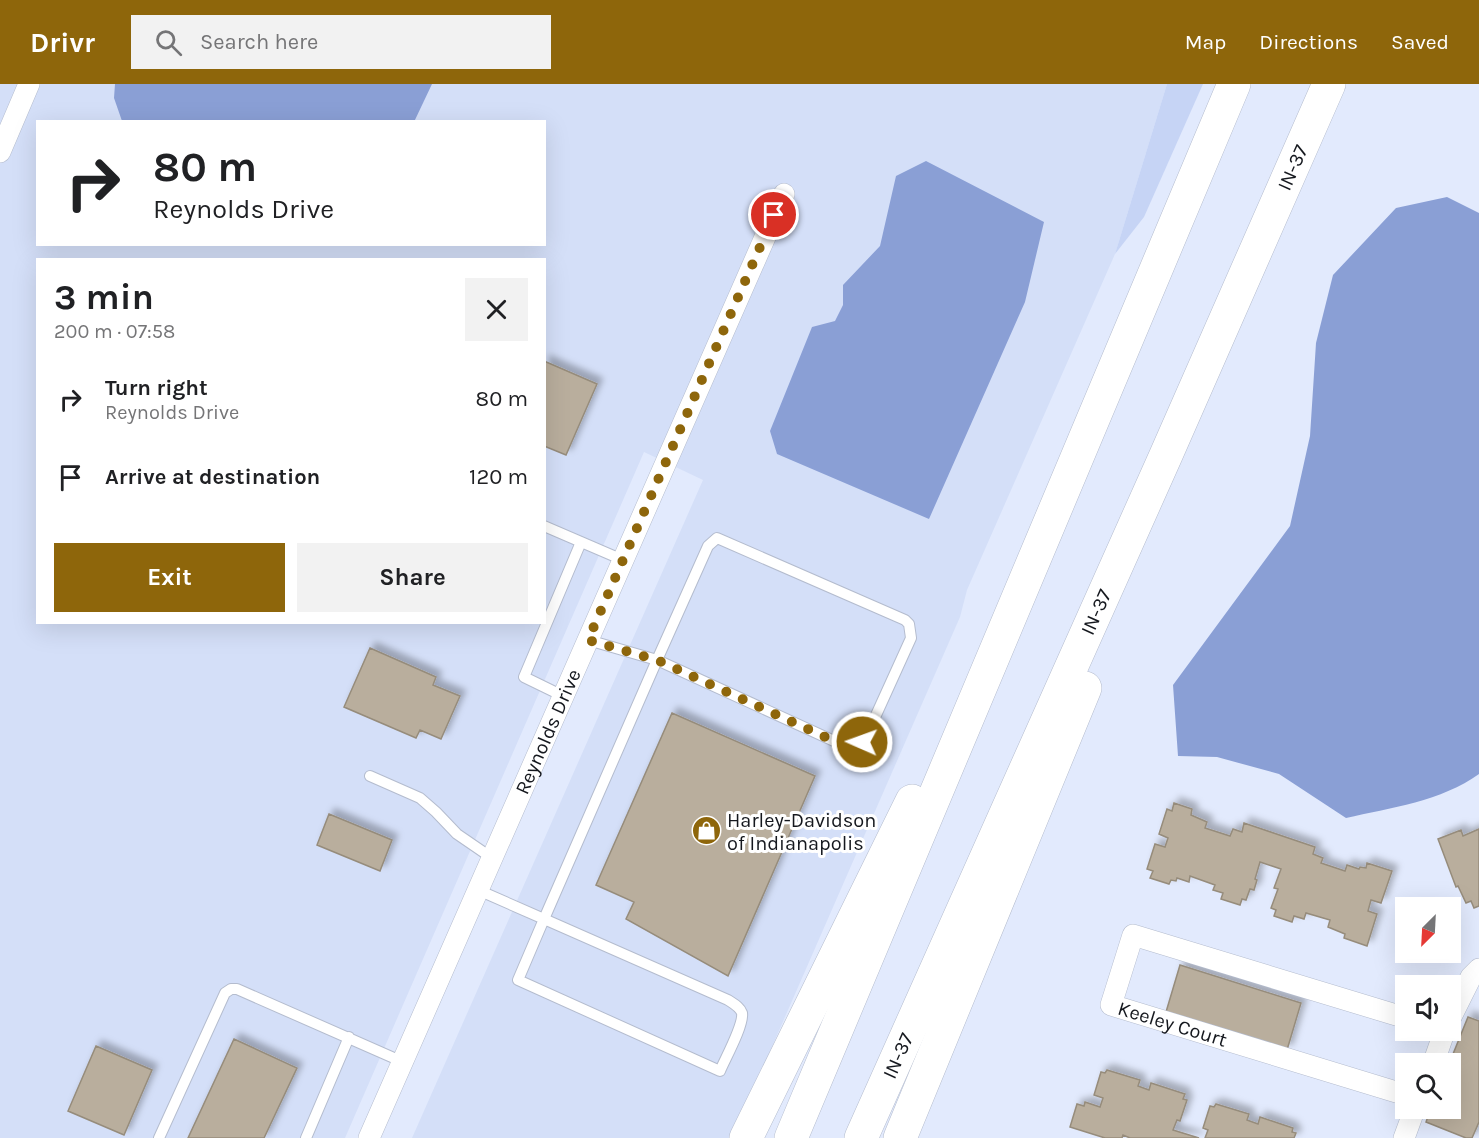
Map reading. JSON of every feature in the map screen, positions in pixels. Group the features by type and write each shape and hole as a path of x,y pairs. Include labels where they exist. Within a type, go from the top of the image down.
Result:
{"highway":[{"path":"791,1138 1234,84"},
{"name":"IN-37","path":"861,1138 1329,84"},
{"path":"900,1138 935,1048 1083,694 1145,500"},
{"path":"746,1138 892,838 1022,589"}],"street":[{"path":"0,152 26,85"},
{"name":"Reynolds Drive","path":"369,1138 784,194"},
{"name":"Keeley Court","path":"1395,1015 1133,935 1111,1005 1395,1092"},
{"path":"1461,997 1471,977 1479,969"},
{"path":"1404,1138 1411,1119"}],"lane":[{"path":"546,527 623,560"},
{"path":"478,890 544,919 729,1000 739,1007 742,1015 740,1025 720,1071 518,980 544,919 657,660 708,546 717,538 905,620 909,624 910,631 910,638 867,735 855,746 845,746 657,660 588,640"},
{"path":"563,696 524,677 581,542"},
{"path":"370,776 420,798 457,834 492,858"},
{"path":"159,1138 225,993 231,989 237,989 403,1062"},
{"path":"306,1138 349,1037"}],"shaded area":[{"path":"0,84 1167,84 1115,254 967,590 960,617 732,1138 412,1138 703,480 644,452 345,1138 0,1138"},
{"path":"1167,84 1203,84 1144,217 1115,254"}],"water":[{"path":"115,84 432,84 415,120 122,120 114,98"},
{"path":"926,161 1044,222 1025,302 929,519 777,454 770,431 812,327 835,321 843,305 843,285 880,246 896,176"},
{"path":"1447,197 1479,213 1479,774 1449,791 1432,797 1346,818 1279,774 1217,757 1178,756 1173,685 1290,526 1310,436 1316,343 1333,275 1396,208"}],"building":[{"path":"546,362 597,384 566,455 546,447"},
{"path":"370,648 436,677 433,685 460,696 441,739 420,730 416,738 344,707"},
{"name":"Harley-Davidson of Indianapolis","path":"672,713 815,776 728,976 626,919 634,902 596,885"},
{"path":"1174,803 1192,809 1191,815 1207,822 1205,828 1230,836 1233,829 1242,832 1244,823 1315,847 1313,854 1323,858 1321,863 1345,871 1347,865 1359,869 1360,867 1366,868 1367,863 1392,871 1381,903 1371,900 1368,911 1377,914 1367,946 1344,938 1345,934 1328,927 1330,920 1306,913 1304,919 1294,916 1292,922 1274,916 1276,910 1271,908 1278,889 1274,888 1281,869 1260,862 1254,890 1250,889 1246,900 1242,899 1240,905 1221,899 1223,893 1213,890 1215,885 1190,876 1189,882 1177,878 1176,881 1171,880 1169,884 1150,878 1153,871 1147,869 1155,844 1165,847 1168,838 1159,834 1167,809 1172,811"},
{"path":"329,814 392,840 380,871 317,845"},
{"path":"1479,829 1479,906 1474,908 1471,901 1466,903 1458,886 1456,887 1438,839 1461,830 1463,836"},
{"path":"1180,965 1301,1003 1287,1050 1166,1012"},
{"path":"1468,1017 1479,1021 1479,1122 1472,1138 1466,1138 1426,1122 1427,1119 1461,1119 1461,1053 1453,1053 1458,1041 1461,1041 1461,1034"},
{"path":"234,1039 297,1068 264,1138 188,1138"},
{"path":"96,1046 152,1070 124,1135 68,1111"},
{"path":"1107,1070 1140,1080 1138,1086 1149,1090 1151,1083 1185,1094 1183,1099 1187,1100 1180,1121 1177,1120 1173,1130 1199,1138 1130,1138 1123,1135 1122,1138 1105,1138 1070,1127 1077,1104 1084,1106 1085,1102 1100,1107 1103,1098 1094,1095 1101,1072 1105,1073"},
{"path":"1216,1104 1249,1114 1247,1120 1258,1124 1260,1117 1293,1128 1292,1132 1296,1133 1294,1138 1205,1138 1208,1130 1203,1128 1210,1106 1214,1107"}],"place":[{"name":"Harley-Davidson of Indianapolis","path":"706,831"}],"route":[{"path":"774,215 588,640 657,660 845,746 855,746 862,742"}]}
